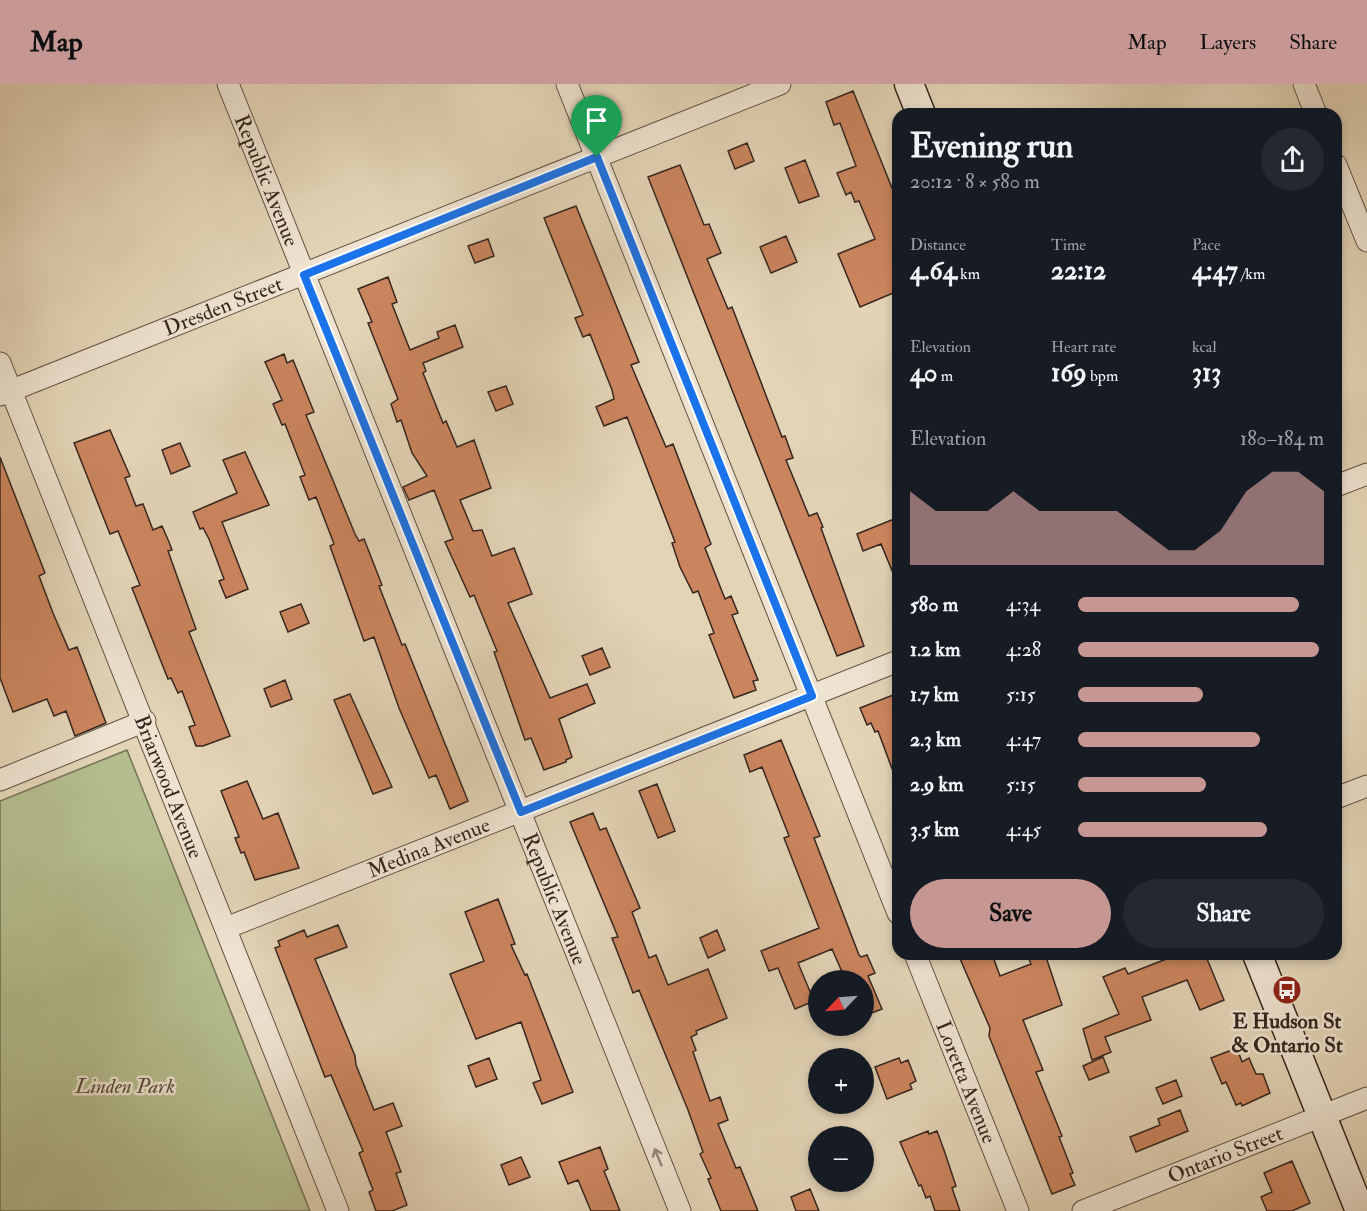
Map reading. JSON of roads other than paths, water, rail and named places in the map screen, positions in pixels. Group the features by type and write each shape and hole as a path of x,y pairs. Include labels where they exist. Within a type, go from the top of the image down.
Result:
{"main road":[{"path":"909,84 919,108"},
{"path":"1259,960 1360,1211"}],"street":[{"name":"Republic Avenue","path":"228,84 680,1211"},
{"path":"567,84 892,898"},
{"name":"Dresden Street","path":"5,393 780,84"},
{"path":"1304,84 1314,108"},
{"path":"1342,180 1367,241"},
{"name":"Briarwood Avenue","path":"0,363 5,393 145,722 338,1211"},
{"path":"1342,484 1367,474"},
{"name":"Medina Avenue","path":"226,928 892,663"},
{"path":"0,780 145,722"},
{"path":"1342,796 1367,786"},
{"name":"Loretta Avenue","path":"917,960 1018,1211"},
{"name":"Ontario Street","path":"1083,1211 1367,1098"}],"place":[{"name":"E Hudson St & Ontario St","path":"1287,990"}],"park label":[{"name":"Linden Park","path":"125,1086"}]}
